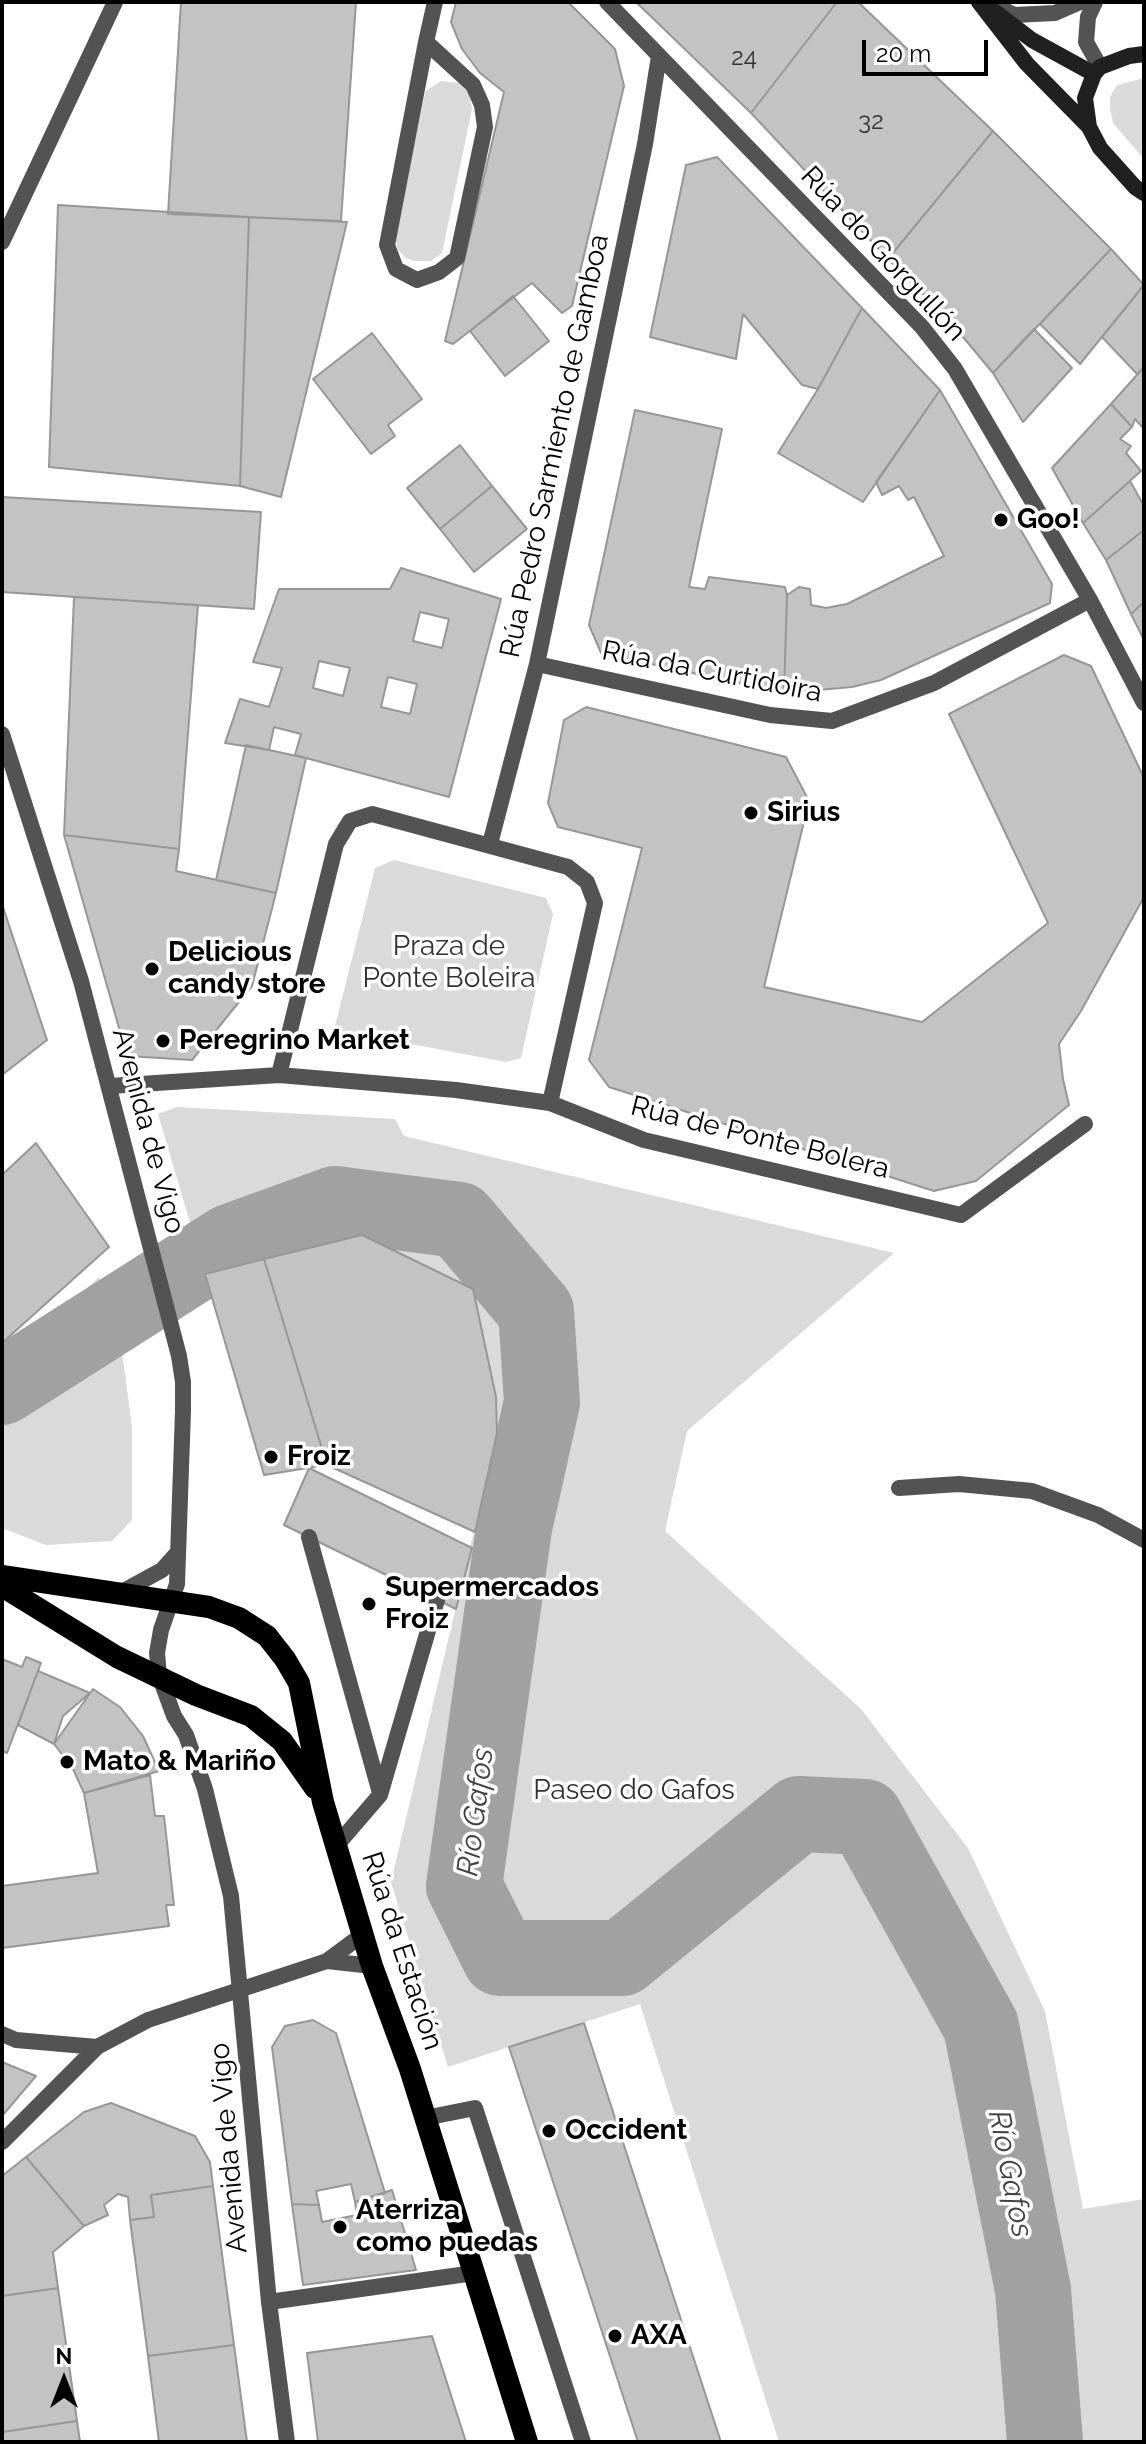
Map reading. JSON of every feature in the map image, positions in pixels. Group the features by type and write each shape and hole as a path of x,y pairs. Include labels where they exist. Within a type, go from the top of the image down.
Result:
{"highway":[{"path":"2,1576 209,1607 239,1618 267,1636 299,1683 323,1802"},
{"path":"2,1586 117,1657 196,1695 251,1716 282,1741 323,1802"},
{"name":"Rúa da Estación","path":"323,1802 362,1935 425,2118 527,2442"}],"main road":[{"path":"983,2 1032,40 1097,71"},
{"path":"983,2 1027,64 1089,127 1100,148 1144,193"},
{"path":"1089,127 1085,98 1097,71 1129,56 1144,54"}],"street":[{"path":"2,242 115,2"},
{"path":"426,42 473,85 482,105 485,127 457,258 439,272 417,280 396,269 387,245 426,42 435,2"},
{"name":"Rúa do Gorgullón","path":"607,2 922,327 955,369 1090,600 1144,703"},
{"path":"983,2 1014,15 1055,13 1080,2"},
{"path":"1095,2 1088,17 1086,42 1097,71"},
{"name":"Rúa Pedro Sarmiento de Gamboa","path":"490,844 537,664 645,144 659,56"},
{"name":"Rúa da Curtidoira","path":"537,664 770,715 832,721 934,683 1090,600"},
{"name":"Avenida de Vigo","path":"2,734 81,981 168,1309 183,1382 177,1584 161,1630 157,1653 159,1675 174,1716 186,1735 205,1789 231,1896 269,2302 287,2442"},
{"path":"279,1075 336,844 350,821 372,814 568,867 587,882 595,903 550,1103"},
{"name":"Rúa de Ponte Bolera","path":"110,1086 279,1075 456,1090 550,1103 644,1140 961,1215 1085,1124"},
{"path":"899,1488 959,1484 1032,1491 1098,1515 1144,1540"},
{"path":"309,1537 380,1795"},
{"path":"118,1594 162,1570 178,1552"},
{"path":"336,1846 380,1795 437,1600"},
{"path":"2,2142 97,2047 148,2020 327,1961 362,1935"},
{"path":"327,1961 372,1966"},
{"path":"2,2034 16,2040 97,2047"},
{"path":"425,2118 475,2108 583,2442"},
{"path":"269,2302 474,2273"}],"green space":[{"path":"1144,78 1144,159 1113,123 1110,97 1117,85"},
{"path":"441,81 459,83 469,93 472,109 442,253 431,261 414,261 398,250 395,238 426,91"},
{"name":"Praza de Ponte Boleira","path":"394,860 546,898 553,914 521,1058 506,1062 411,1044 347,1042 335,1026 375,868"},
{"name":"Paseo do Gafos","path":"177,1107 395,1119 404,1136 894,1253 687,1431 665,1531 861,1709 968,1848 1045,2011 1083,2209 1144,2199 1144,2442 779,2442 640,2004 448,2067 391,1882 497,1433 496,1397 473,1289 362,1235 205,1274 158,1114"},
{"path":"99,1277 116,1308 132,1427 132,1520 112,1541 46,1545 2,1528 2,1368"}],"building":[{"path":"181,2 356,2 341,221 168,214"},
{"path":"456,2 568,2 615,49 624,86 572,306 562,313 532,283 453,344 445,341 504,92 480,73 462,49 451,22"},
{"path":"636,2 837,2 751,113"},
{"path":"837,2 858,2 993,131 888,259 751,113"},
{"path":"993,131 1111,249 993,373 948,319 888,259"},
{"path":"717,157 862,308 818,389 802,385 743,314 736,359 650,337 686,165"},
{"path":"58,205 249,217 240,486 49,467"},
{"path":"249,217 347,222 281,497 240,486"},
{"path":"1111,249 1144,285 1080,364 1040,324"},
{"path":"1144,285 1144,367 1137,374 1102,337"},
{"path":"513,296 549,341 505,376 470,331"},
{"path":"862,308 940,390 863,502 778,453 818,389"},
{"path":"1034,329 1072,368 1023,422 993,373"},
{"path":"372,333 422,399 388,425 395,436 371,454 313,379"},
{"path":"1144,367 1144,429 1135,419 1132,427 1111,404"},
{"path":"940,390 1052,584 1050,603 881,680 852,687 784,693 787,595 799,587 810,589 811,605 826,608 847,604 944,556 914,497 908,500 899,486 882,495 876,482"},
{"path":"1111,404 1132,427 1120,439 1131,446 1126,453 1141,471 1083,523 1052,468"},
{"path":"635,410 722,429 689,587 705,589 709,577 785,587 784,693 601,653 589,625"},
{"path":"460,445 492,486 440,529 407,488"},
{"path":"1130,481 1144,506 1144,530 1106,560 1083,523"},
{"path":"492,486 527,529 474,572 440,529"},
{"path":"2,497 261,512 254,609 2,592"},
{"path":"1144,530 1144,602 1131,614 1106,560"},
{"path":"401,568 501,599 449,797 295,755 301,734 274,727 269,750 225,743 240,699 269,707 282,668 253,662 279,589 390,589","holes":["420,612 449,619 442,648 413,641","319,661 350,668 343,696 313,688","388,677 417,684 410,714 381,707"]},
{"path":"74,597 198,605 179,849 64,835"},
{"path":"1144,602 1144,640 1131,614"},
{"path":"1064,655 1091,666 1144,778 1144,897 1081,1011 1059,1044 1069,1105 976,1181 934,1191 609,1087 589,1060 642,848 558,827 548,803 564,720 586,707 786,757 809,801 764,987 922,1022 1048,923 949,714"},
{"path":"246,745 306,758 276,893 216,880"},
{"path":"64,835 179,849 176,871 276,893 252,986 192,1060 127,1056"},
{"path":"2,904 47,1040 2,1075"},
{"path":"36,1143 109,1247 2,1343 2,1175"},
{"path":"362,1235 473,1289 496,1397 497,1433 475,1532 327,1465 264,1259"},
{"path":"264,1259 327,1465 264,1475 205,1274"},
{"path":"309,1468 472,1548 456,1609 284,1525"},
{"path":"26,1657 41,1663 7,1753 2,1751 2,1659 22,1667"},
{"path":"38,1671 90,1693 63,1716 54,1744 18,1725"},
{"path":"93,1689 120,1707 143,1736 159,1771 84,1793 72,1767 54,1744"},
{"path":"150,1775 155,1816 164,1816 174,1905 166,1905 169,1926 2,1948 2,1886 98,1873 84,1793"},
{"path":"313,2020 336,2033 385,2193 355,2202 351,2184 316,2191 319,2205 292,2204 272,2047 285,2026"},
{"path":"584,2023 721,2442 638,2442 509,2047"},
{"path":"2,2062 36,2076 2,2116"},
{"path":"111,2103 195,2136 210,2162 213,2186 151,2195 154,2217 130,2220 128,2197 118,2194 104,2205 108,2215 84,2226 26,2157 84,2112"},
{"path":"26,2157 84,2226 53,2252 58,2288 2,2296 2,2176"},
{"path":"213,2186 234,2345 148,2356 130,2220 154,2217 151,2195"},
{"path":"392,2190 416,2270 303,2285 292,2204 319,2205 322,2222 357,2215 355,2202"},
{"path":"58,2288 77,2421 2,2432 2,2296"},
{"path":"432,2336 466,2442 318,2442 307,2353"},
{"path":"234,2345 247,2442 159,2442 148,2356"},
{"path":"77,2421 80,2442 2,2442 2,2432"}],"waterway":[{"name":"Río Gafos","path":"2,1387 230,1242 335,1204 459,1220 536,1311 542,1402 514,1528 464,1886 500,1958 622,1958 799,1814 865,1817 981,2026 1033,2290 1045,2442"}],"place":[{"name":"Goo!","path":"1001,520"},
{"name":"Sirius","path":"751,813"},
{"name":"Delicious candy store","path":"152,969"},
{"name":"Peregrino Market","path":"163,1041"},
{"name":"Froiz","path":"271,1457"},
{"name":"Supermercados Froiz","path":"369,1604"},
{"name":"Mato & Mariño","path":"67,1762"},
{"name":"Occident","path":"549,2131"},
{"name":"Aterriza como puedas","path":"340,2227"},
{"name":"AXA","path":"615,2336"}]}
